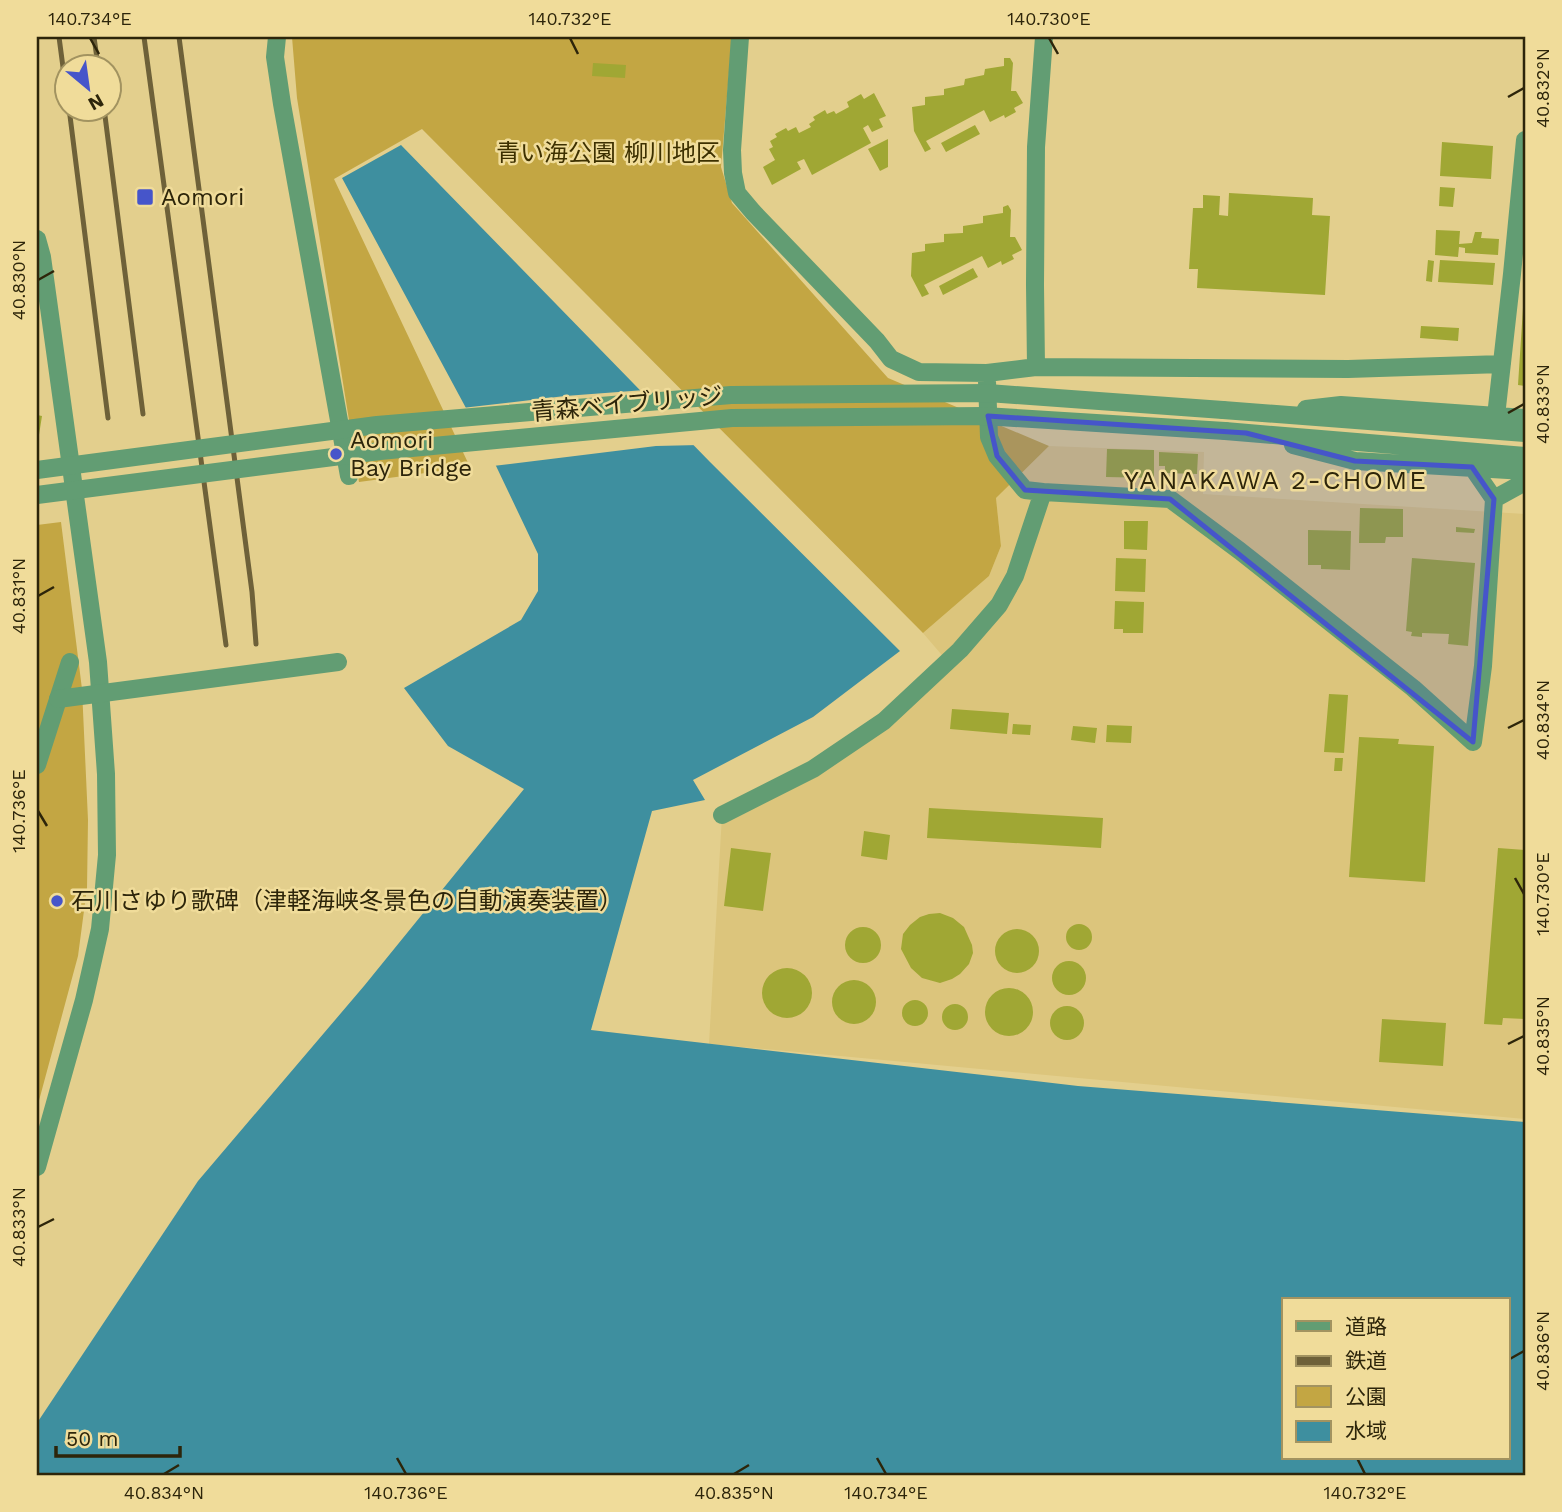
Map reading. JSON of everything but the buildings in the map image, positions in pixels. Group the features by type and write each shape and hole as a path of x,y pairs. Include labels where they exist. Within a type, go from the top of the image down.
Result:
{"street":[{"path":"277,37 275,57 282,104 349,475"},
{"path":"740,37 732,150 737,193 891,359 919,372 987,373 1036,367 1348,369 1502,364"},
{"path":"1036,367 1036,147 1044,37"},
{"path":"1496,416 1502,364 1519,274 1525,140"},
{"path":"37,239 42,257 98,662 106,774 107,855 100,929 84,1000 37,1167"},
{"path":"987,373 989,438 997,456 1025,491 1170,499 1402,680 1473,742 1483,666 1494,499 1472,467"},
{"name":"青森ベイブリッジ","path":"37,470 377,425 731,395 988,393 1264,413"},
{"path":"1264,413 1341,405 1525,418"},
{"path":"1264,413 1525,433"},
{"name":"青森ベイブリッジ","path":"37,495 380,451 732,418 984,416 1246,433"},
{"path":"1246,433 1525,456"},
{"path":"1246,433 1355,461 1525,471"},
{"path":"1494,499 1525,482"},
{"path":"722,815 813,769 884,722 960,650 999,605 1015,576 1043,492"},
{"path":"37,765 70,662"},
{"path":"58,699 338,662"}],"highlighted area":[{"path":"988,416 1246,433 1355,461 1472,467 1494,499 1473,742 1170,499 1025,490 997,456"}],"shaded area":[{"path":"1049,446 1204,452 1203,494 1525,514 1525,1119 709,1044 722,815 813,769 947,661 923,633 989,576 1001,546 996,498"}],"green space":[{"name":"青い海公園 柳川地区","path":"292,37 732,37 721,167 732,203 888,378 1049,446 996,498 1001,546 989,576 923,633 422,129 334,179 470,467 359,482 297,98"},
{"path":"61,522 82,689 88,820 87,888 78,956 37,1108 37,525"}],"water":[{"path":"401,145 710,462 900,651 813,717 693,780 705,800 652,811 591,1030 1078,1086 1525,1122 1525,1475 37,1475 37,1423 198,1181 364,986 524,789 448,746 404,688 521,620 538,591 538,554 487,447 342,178"}],"pier":[{"path":"645,390 699,445 656,446 493,466 462,408 565,396"}],"railway":[{"path":"59,37 61,52"},
{"path":"94,37 96,52"},
{"path":"144,37 226,645"},
{"path":"179,37 252,592 256,644"},
{"path":"71,122 108,418"},
{"path":"106,122 143,414"}],"place":[{"name":"Aomori","path":"145,197"},
{"name":"Aomori Bay Bridge","path":"336,454"},
{"name":"石川さゆり歌碑（津軽海峡冬景色の自動演奏装置）","path":"57,901"}],"district":[{"name":"YANAKAWA 2-CHOME","path":"1276,480"}]}
